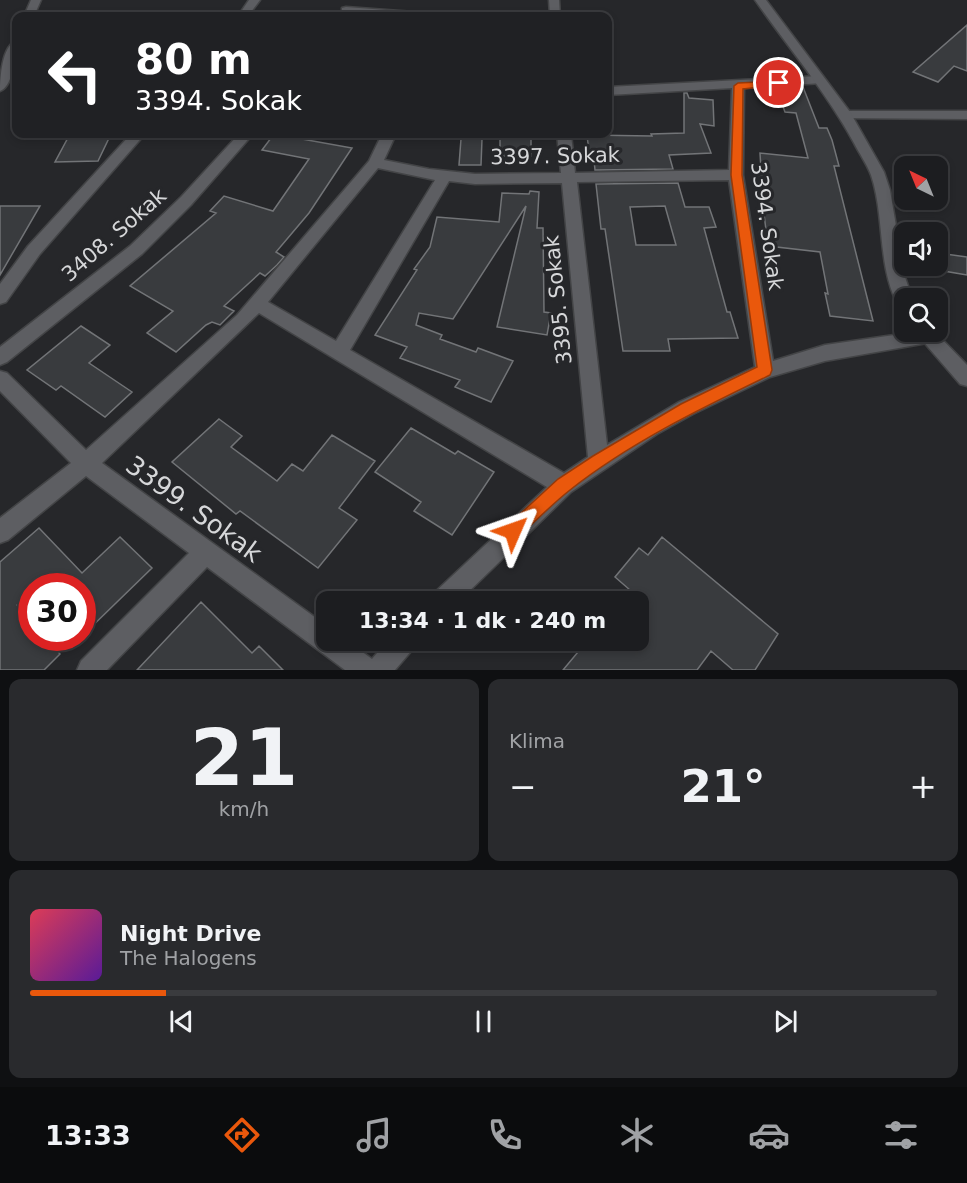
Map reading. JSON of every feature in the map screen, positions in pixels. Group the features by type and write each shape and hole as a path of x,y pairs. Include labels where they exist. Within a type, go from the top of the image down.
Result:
{"street":[{"path":"345,12 354,0"},
{"path":"760,0 844,115 877,172 883,190 892,253 901,288"},
{"path":"0,87 9,53"},
{"path":"612,92 819,80"},
{"name":"3394. Sokak","path":"738,86 736,175 765,370"},
{"path":"844,115 967,115"},
{"path":"0,297 34,250 134,138"},
{"name":"3408. Sokak","path":"0,357 136,250 186,201 242,138"},
{"path":"0,532 86,464 243,320 375,163 387,138"},
{"name":"3395. Sokak","path":"564,138 599,461"},
{"name":"3397. Sokak","path":"375,163 475,179 736,175"},
{"path":"339,352 445,176"},
{"path":"257,304 564,485"},
{"path":"453,591 564,485 686,408 765,370 825,353 894,340"},
{"path":"933,342 967,378"},
{"name":"3399. Sokak","path":"0,379 86,464 366,670"},
{"path":"90,670 205,553"},
{"path":"379,670 395,651"}],"building":[{"path":"967,25 967,71 954,66 938,82 913,72"},
{"path":"790,87 803,87 819,128 827,128 832,140 839,166 834,166 873,321 830,316 820,252 768,246 761,190 757,189 755,169 761,170 760,153 808,158 796,113 785,112 778,93 792,94"},
{"path":"684,93 687,93 689,98 713,100 714,126 700,124 711,153 669,155 673,169 595,170 594,160 590,160 587,138 684,133"},
{"path":"68,138 109,138 98,161 55,162"},
{"path":"271,138 296,138 352,148 309,213 276,252 284,257 265,276 260,273 224,306 234,311 220,325 212,322 206,325 176,352 147,333 173,311 130,286 216,213 210,211 224,196 273,211 309,159 262,150"},
{"path":"500,138 531,138 531,156 500,156"},
{"path":"461,139 482,139 481,165 459,165"},
{"path":"678,183 685,207 709,207 716,227 704,228 727,312 730,312 738,338 668,339 670,351 623,351 605,229 601,229 596,184","holes":["665,206 676,245 636,245 630,207"]},
{"path":"530,191 539,192 537,228 543,228 544,312 551,313 547,335 497,327 526,206 453,319 419,313 416,325 442,335 440,339 476,352 478,348 513,361 491,402 455,387 460,380 400,358 407,347 375,335 417,270 414,269 430,247 437,217 499,222 502,193 529,194"},
{"path":"0,206 40,206 0,275"},
{"path":"948,254 967,257 967,275 948,272"},
{"path":"81,326 110,345 89,363 132,392 105,417 61,386 56,390 27,370"},
{"path":"219,419 242,436 231,447 277,481 292,464 303,471 332,435 375,461 339,508 357,520 318,568 240,511 236,514 172,462"},
{"path":"411,428 455,454 458,451 494,472 452,535 414,511 421,502 375,472"},
{"path":"39,528 82,573 18,573 18,651 57,651 60,654 44,670 0,670 0,562"},
{"path":"120,537 152,568 96,622 96,573 82,573"},
{"path":"662,537 778,634 755,670 733,670 711,651 697,670 563,670 579,651 649,651 649,591 629,591 615,577 639,548 648,555"},
{"path":"201,602 252,653 259,646 283,670 137,670"}],"route":[{"path":"513,531 564,485 650,428 716,392 765,370 736,175 738,86 779,83"}]}
